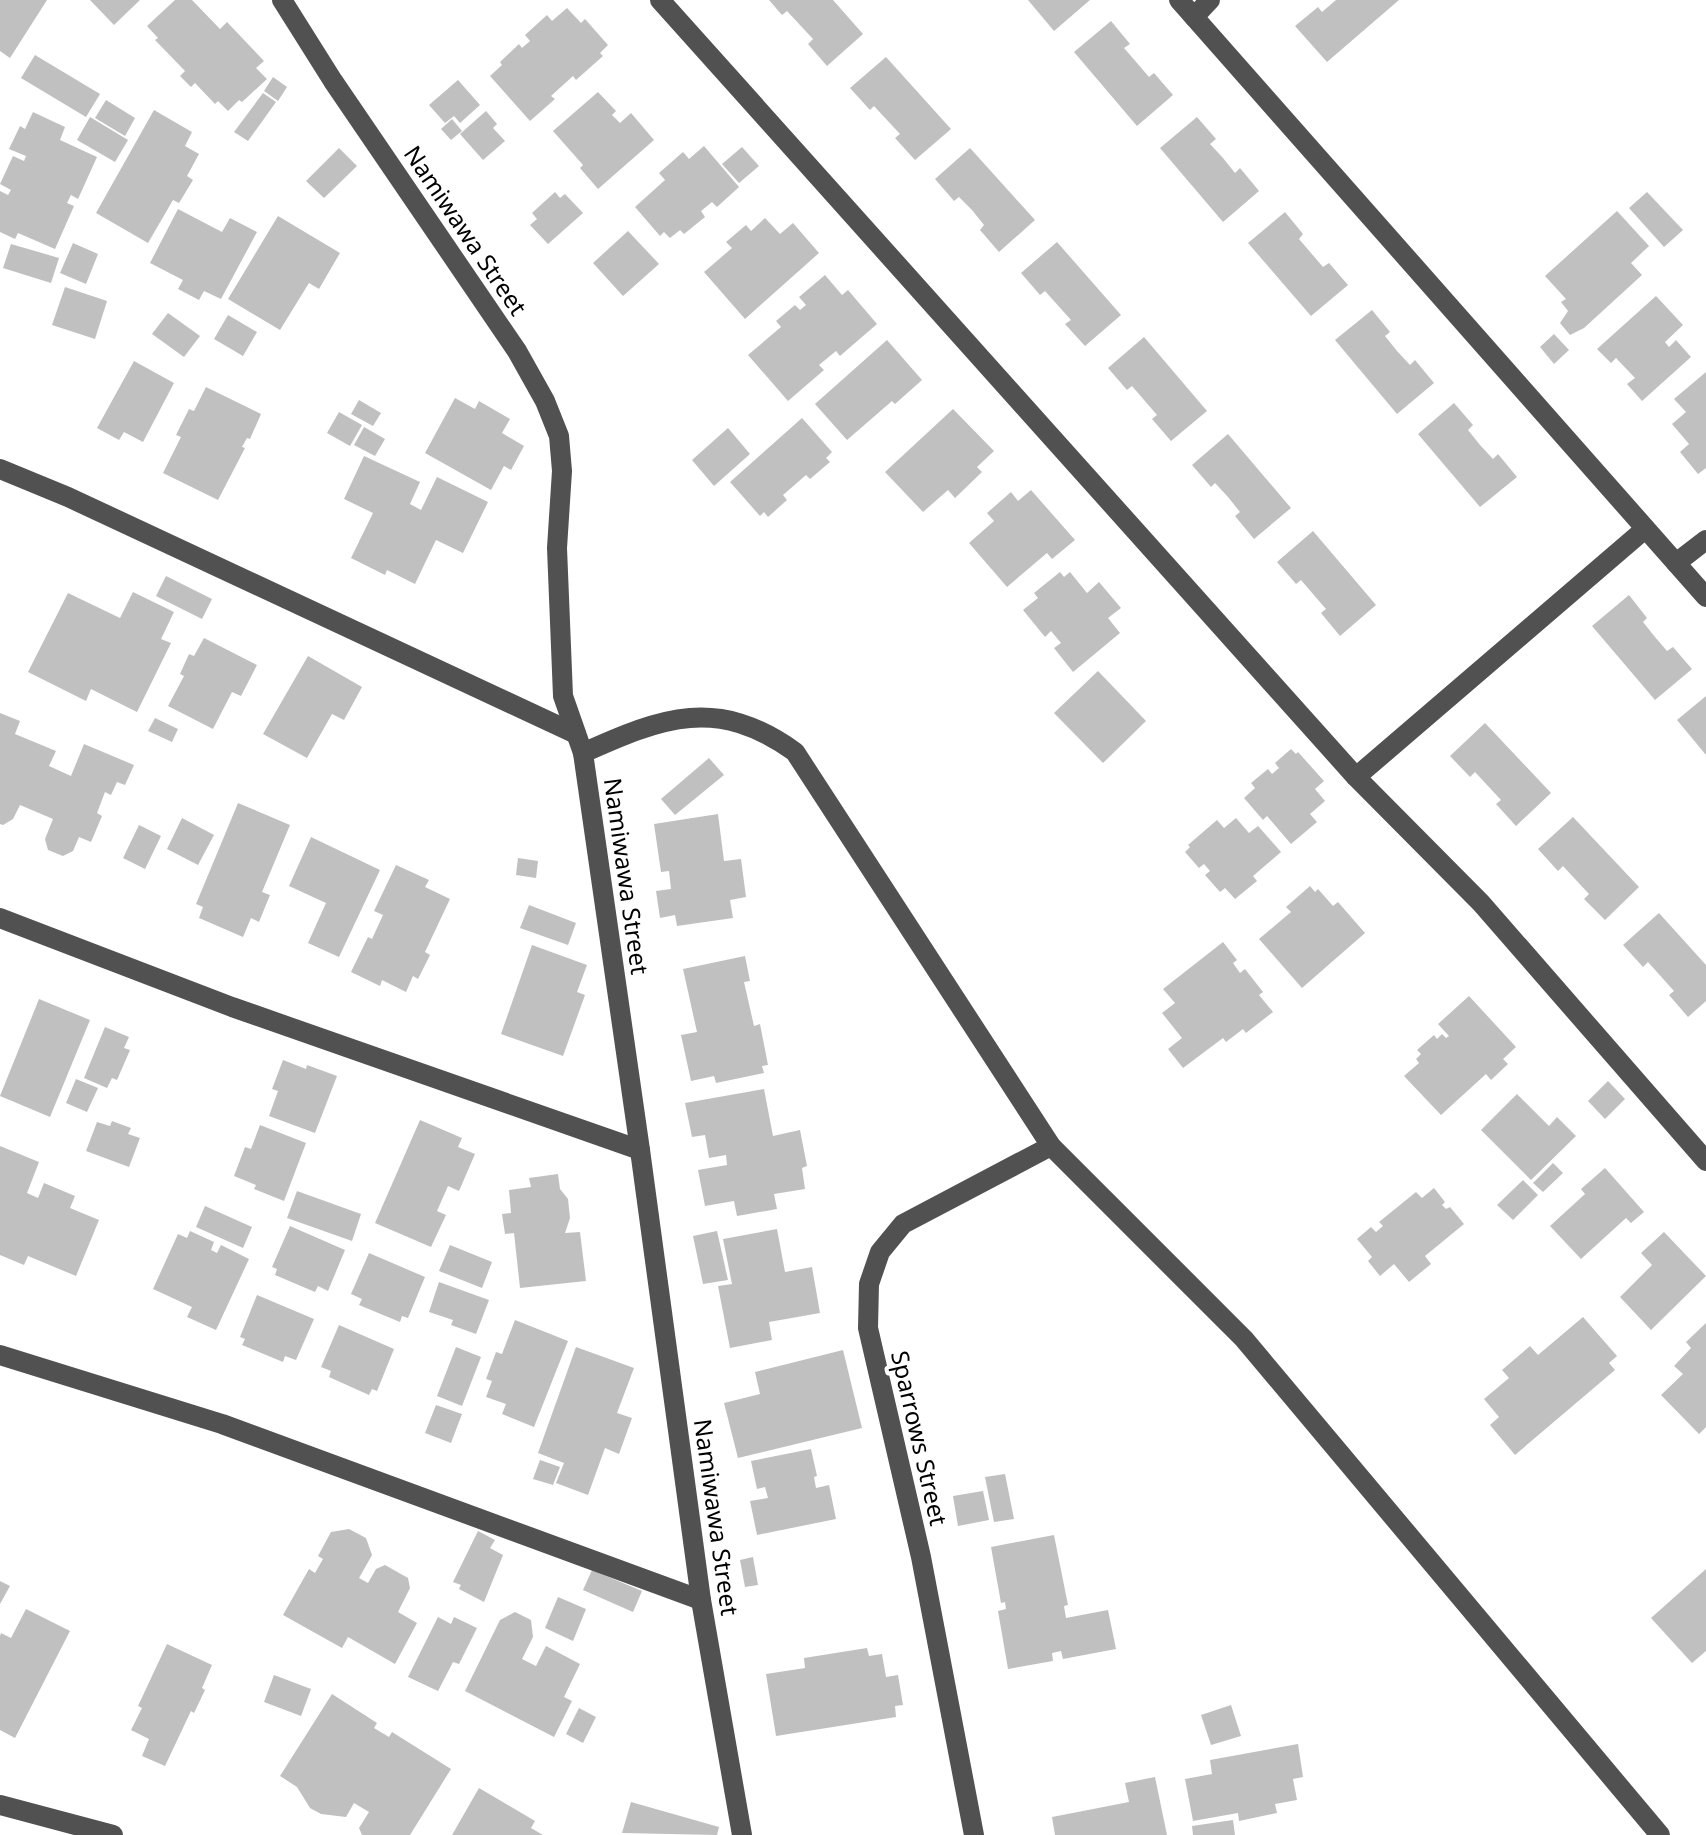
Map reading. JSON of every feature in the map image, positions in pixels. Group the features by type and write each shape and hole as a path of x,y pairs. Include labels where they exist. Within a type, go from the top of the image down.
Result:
{"street":[{"name":"Namiwawa Street","path":"282,0 333,81 517,351 545,401 559,436 561,459 557,548 563,696 580,744 640,1150 701,1600 742,1835"},
{"path":"660,0 1356,777 1481,903 1706,1161"},
{"path":"1179,0 1706,597"},
{"path":"1194,17 1210,0"},
{"path":"0,469 68,497 580,744 689,717 715,717 769,733 795,752 1051,1146 1244,1339 1660,1835"},
{"path":"1356,777 1645,529"},
{"path":"1676,563 1706,540"},
{"path":"0,918 232,1007 640,1150"},
{"name":"Sparrows Street","path":"974,1835 921,1557 868,1328 869,1284 880,1252 903,1224 1051,1146"},
{"path":"0,1355 222,1424 701,1600"},
{"path":"0,1805 113,1835"}],"building":[{"path":"0,0 47,0 10,58 0,51"},
{"path":"90,0 140,0 114,25"},
{"path":"175,0 192,0 220,29 227,22 264,61 256,68 267,79 228,111 218,101 215,104 195,83 191,87 180,76 185,71 155,40 158,38 147,26"},
{"path":"769,0 833,0 863,34 827,66 808,44 813,39 787,11 782,15"},
{"path":"1028,0 1090,0 1054,31"},
{"path":"1336,0 1399,0 1327,62 1295,26 1318,7 1322,12"},
{"path":"567,8 581,23 585,19 608,45 600,53 603,56 576,80 573,76 551,96 555,99 530,121 490,76 519,44 522,48 530,41 525,35 547,15 552,21"},
{"path":"1111,21 1130,44 1124,48 1149,77 1154,73 1173,95 1137,126 1074,52"},
{"path":"35,55 100,94 86,117 21,78"},
{"path":"886,57 951,129 915,160 895,138 900,134 874,106 870,110 850,88"},
{"path":"273,77 287,87 278,101 264,91"},
{"path":"458,80 480,105 460,123 454,116 445,123 429,105"},
{"path":"598,92 616,111 612,115 620,123 631,113 654,140 598,189 580,168 583,165 553,131"},
{"path":"263,93 276,102 248,141 234,132"},
{"path":"106,100 135,118 125,136 95,118"},
{"path":"154,110 192,132 185,146 199,154 187,176 193,180 179,203 173,200 148,243 96,213"},
{"path":"486,111 497,124 493,128 505,141 483,160 460,134"},
{"path":"33,112 65,127 60,140 97,157 78,199 71,195 67,203 74,206 55,249 18,233 15,239 0,232 0,191 8,195 11,190 0,184 13,156 24,161 26,156 9,149 20,126 25,129"},
{"path":"90,117 128,140 115,162 77,140"},
{"path":"1197,117 1216,139 1210,144 1235,173 1240,168 1259,191 1223,222 1160,148"},
{"path":"452,119 462,131 451,140 441,129"},
{"path":"704,146 739,187 717,207 712,202 701,211 705,217 684,234 680,230 670,238 664,232 660,236 635,207 665,180 659,173 683,152 689,159"},
{"path":"742,147 759,166 739,183 722,164"},
{"path":"339,148 357,166 324,198 306,181"},
{"path":"970,148 1035,220 999,252 980,230 984,225 972,210 959,197 954,201 935,179"},
{"path":"555,192 560,198 565,194 583,213 548,244 530,225 537,219 532,213"},
{"path":"1647,192 1683,230 1664,247 1629,208"},
{"path":"178,209 222,232 230,218 257,232 221,299 204,291 199,300 178,289 183,280 150,263"},
{"path":"1617,211 1649,246 1631,263 1642,275 1584,328 1570,335 1560,323 1568,311 1561,302 1566,299 1545,276"},
{"path":"1285,212 1303,234 1299,239 1323,267 1329,263 1348,285 1311,316 1248,243"},
{"path":"278,216 340,253 319,289 309,283 280,330 228,299"},
{"path":"765,218 780,234 793,223 819,253 745,319 704,272 732,248 726,242 746,225 751,231"},
{"path":"628,231 659,264 623,296 593,263"},
{"path":"1057,242 1121,315 1085,346 1065,324 1071,320 1045,291 1040,295 1021,273"},
{"path":"73,243 98,254 86,284 60,273"},
{"path":"11,244 59,258 51,283 3,268"},
{"path":"825,275 842,295 848,290 877,324 840,356 836,351 819,365 824,370 788,401 748,355 781,327 776,321 795,305 800,310 806,305 799,297"},
{"path":"65,287 107,301 95,339 52,325"},
{"path":"1656,296 1683,325 1665,342 1669,347 1676,340 1691,357 1642,401 1627,384 1635,378 1616,358 1611,363 1597,349"},
{"path":"1372,310 1390,332 1385,336 1397,351 1410,365 1415,360 1434,383 1397,414 1335,340"},
{"path":"168,313 200,336 184,357 152,334"},
{"path":"228,315 257,332 243,356 214,339"},
{"path":"1554,334 1569,350 1554,364 1540,347"},
{"path":"1144,337 1207,411 1171,441 1152,419 1157,415 1132,386 1127,390 1108,368"},
{"path":"887,340 922,380 847,440 815,404"},
{"path":"134,361 174,383 143,442 124,432 119,440 97,428"},
{"path":"1706,372 1706,468 1698,474 1680,452 1689,444 1672,424 1686,412 1674,399"},
{"path":"206,387 261,414 218,500 163,473 181,437 176,435 189,409 194,411"},
{"path":"455,398 475,409 479,401 510,419 502,433 524,446 511,470 504,466 491,490 425,453"},
{"path":"359,400 381,413 373,426 351,414"},
{"path":"1454,403 1473,425 1468,430 1480,445 1493,459 1498,454 1517,477 1480,507 1418,434"},
{"path":"953,409 994,451 977,467 982,472 955,498 948,490 923,512 885,472"},
{"path":"339,412 362,425 350,446 327,433"},
{"path":"802,418 832,452 826,458 830,462 810,479 806,475 783,495 787,500 768,517 764,512 760,516 730,482"},
{"path":"364,427 385,439 375,456 354,445"},
{"path":"728,428 750,454 714,486 692,460"},
{"path":"1228,434 1291,508 1254,539 1235,516 1240,512 1228,497 1215,483 1211,487 1192,465"},
{"path":"364,456 420,482 410,504 421,510 437,477 488,502 463,553 436,540 415,584 387,570 385,575 351,558 373,513 344,499"},
{"path":"1031,490 1075,540 1052,559 1047,553 1007,587 969,543 994,521 987,513 1011,492 1018,501"},
{"path":"1313,531 1376,605 1340,636 1321,613 1326,609 1301,580 1296,584 1277,562"},
{"path":"1060,572 1064,577 1070,572 1087,593 1099,582 1121,608 1108,618 1120,633 1073,672 1054,648 1061,643 1051,631 1045,637 1023,610 1038,598 1034,593"},
{"path":"166,576 212,599 202,619 156,596"},
{"path":"133,592 174,612 161,639 171,643 137,712 91,689 86,701 28,672 68,593 120,618"},
{"path":"1629,595 1647,618 1643,622 1655,637 1667,651 1673,647 1692,669 1655,700 1592,626"},
{"path":"204,638 257,665 241,696 232,692 213,729 168,706 184,676 180,674 189,654 194,656"},
{"path":"308,656 362,687 344,720 332,714 307,758 263,734"},
{"path":"1098,671 1146,721 1103,763 1054,713"},
{"path":"1706,696 1706,755 1677,720"},
{"path":"0,713 20,721 15,734 56,751 49,766 71,776 84,744 134,765 125,785 117,782 111,795 105,792 97,813 102,816 91,842 79,837 73,851 63,856 48,850 45,839 53,819 20,805 13,819 0,824"},
{"path":"155,718 178,729 172,742 148,731"},
{"path":"1485,723 1551,793 1516,826 1496,804 1501,800 1475,772 1470,777 1450,756"},
{"path":"1291,749 1296,754 1298,752 1324,781 1315,789 1325,801 1310,814 1317,822 1291,844 1267,816 1263,820 1244,798 1255,788 1251,783 1268,769 1272,774 1279,768 1275,763"},
{"path":"709,758 724,775 675,815 661,799"},
{"path":"238,803 290,825 262,892 270,895 259,922 251,918 243,937 199,918 203,907 196,904"},
{"path":"718,814 724,861 741,859 746,897 730,900 733,918 677,926 675,915 660,918 656,891 671,889 669,871 661,872 654,824"},
{"path":"1573,817 1639,887 1605,920 1584,899 1589,894 1563,866 1558,871 1538,849"},
{"path":"182,818 214,835 198,865 167,849"},
{"path":"1236,818 1249,833 1258,826 1281,852 1253,876 1257,881 1235,899 1225,888 1220,892 1205,875 1210,871 1204,864 1199,868 1185,852 1190,847 1188,845 1217,820 1224,828"},
{"path":"139,825 161,836 145,869 123,858"},
{"path":"311,837 380,870 339,957 308,943 326,903 289,886"},
{"path":"518,858 538,861 536,878 516,875"},
{"path":"396,865 429,880 425,887 450,899 425,952 430,955 418,979 413,976 406,992 382,980 380,986 351,972 383,915 374,911"},
{"path":"1310,886 1315,892 1318,889 1333,906 1338,902 1365,933 1302,988 1259,939 1291,912 1286,907"},
{"path":"529,905 576,923 568,945 520,928"},
{"path":"1659,913 1706,965 1706,1001 1688,1017 1669,995 1674,991 1648,962 1643,967 1623,945"},
{"path":"1223,942 1237,960 1233,963 1240,973 1245,969 1263,992 1259,995 1273,1012 1246,1033 1243,1029 1226,1042 1223,1038 1183,1068 1168,1049 1182,1038 1162,1013 1175,1003 1163,989"},
{"path":"532,945 587,965 577,992 585,995 563,1056 501,1034"},
{"path":"745,956 750,981 744,982 754,1026 760,1024 768,1065 762,1066 764,1073 716,1083 714,1076 691,1081 681,1035 697,1032 683,969"},
{"path":"1469,996 1516,1047 1503,1059 1508,1064 1491,1080 1486,1074 1441,1115 1404,1076 1419,1063 1416,1059 1421,1054 1417,1050 1434,1035 1437,1039 1442,1034 1446,1038 1449,1036 1438,1024"},
{"path":"39,999 90,1020 50,1117 0,1096"},
{"path":"105,1027 129,1037 124,1048 130,1050 117,1080 112,1078 107,1088 84,1078"},
{"path":"283,1060 337,1076 315,1133 269,1116 278,1091 272,1089"},
{"path":"76,1079 98,1088 87,1112 66,1103"},
{"path":"1608,1081 1625,1099 1605,1119 1588,1101"},
{"path":"764,1089 773,1136 800,1130 807,1166 802,1168 805,1189 774,1194 777,1209 737,1216 734,1201 705,1206 698,1170 727,1165 726,1155 709,1158 705,1135 692,1137 685,1103"},
{"path":"1517,1094 1549,1126 1557,1117 1576,1136 1531,1180 1481,1130"},
{"path":"420,1120 462,1138 458,1147 475,1154 459,1191 448,1186 437,1211 446,1215 431,1247 375,1223"},
{"path":"112,1121 131,1128 128,1134 140,1138 129,1167 86,1151 97,1122 110,1126"},
{"path":"260,1125 306,1143 284,1201 254,1189 256,1185 234,1176 245,1147 251,1149"},
{"path":"0,1146 39,1162 27,1193 38,1198 44,1183 75,1196 70,1208 99,1220 76,1276 28,1256 24,1265 0,1255"},
{"path":"1553,1163 1563,1173 1543,1192 1533,1183"},
{"path":"1605,1168 1644,1212 1631,1223 1626,1218 1581,1259 1550,1226 1585,1194 1581,1189"},
{"path":"558,1174 560,1189 568,1199 570,1218 565,1233 580,1232 586,1281 520,1288 514,1233 505,1234 502,1214 511,1213 509,1190 531,1187 529,1178"},
{"path":"1523,1180 1538,1195 1513,1220 1497,1205"},
{"path":"1434,1188 1445,1202 1442,1205 1446,1209 1450,1207 1464,1224 1425,1256 1431,1264 1409,1282 1394,1264 1380,1276 1368,1261 1372,1257 1357,1239 1371,1227 1376,1232 1383,1226 1379,1222 1416,1192 1422,1198"},
{"path":"297,1191 361,1214 352,1241 287,1218"},
{"path":"205,1206 252,1227 243,1248 196,1227"},
{"path":"290,1226 345,1250 328,1291 318,1286 315,1292 275,1275 277,1269 272,1267"},
{"path":"777,1229 785,1272 812,1267 820,1313 769,1322 772,1340 730,1348 718,1286 732,1284 723,1239"},
{"path":"190,1231 214,1242 211,1250 217,1253 221,1245 249,1259 216,1330 187,1317 192,1307 153,1289 178,1234 187,1238"},
{"path":"717,1231 728,1280 703,1284 693,1236"},
{"path":"1664,1232 1706,1276 1651,1330 1620,1297 1652,1265 1641,1253"},
{"path":"450,1245 492,1262 482,1288 439,1271"},
{"path":"369,1253 425,1277 408,1318 402,1316 400,1322 359,1305 362,1299 351,1294"},
{"path":"439,1282 489,1300 476,1334 451,1325 453,1320 429,1312"},
{"path":"257,1295 314,1319 296,1360 285,1356 283,1362 242,1345 245,1339 240,1337"},
{"path":"1583,1317 1617,1356 1609,1363 1615,1370 1515,1455 1490,1425 1499,1417 1484,1399 1509,1378 1502,1370 1530,1346 1538,1355"},
{"path":"515,1320 568,1341 534,1427 502,1414 506,1404 486,1397 492,1381 486,1379 496,1352 502,1354"},
{"path":"1706,1323 1706,1427 1699,1434 1661,1395 1683,1374 1674,1366 1691,1348 1686,1342"},
{"path":"339,1325 394,1349 377,1391 372,1389 369,1395 329,1377 331,1371 321,1367"},
{"path":"456,1347 481,1357 462,1406 437,1396"},
{"path":"576,1347 634,1368 617,1413 632,1418 619,1454 605,1448 588,1495 556,1483 564,1463 538,1453"},
{"path":"843,1350 862,1428 738,1458 724,1403 760,1394 755,1372"},
{"path":"436,1405 462,1414 451,1443 425,1433"},
{"path":"811,1449 817,1476 814,1477 816,1488 829,1485 836,1519 757,1535 750,1501 768,1498 765,1487 757,1489 751,1461"},
{"path":"540,1460 560,1467 553,1485 533,1479"},
{"path":"1005,1474 1014,1519 994,1522 985,1477"},
{"path":"983,1491 989,1520 958,1526 953,1496"},
{"path":"349,1529 366,1538 372,1555 359,1578 368,1583 376,1569 385,1565 408,1578 410,1588 398,1612 417,1623 395,1664 348,1637 342,1648 283,1615 309,1569 315,1573 323,1559 318,1556 331,1532"},
{"path":"478,1531 495,1540 490,1548 503,1555 484,1602 459,1589 461,1585 453,1582"},
{"path":"1054,1535 1068,1605 1064,1606 1066,1618 1108,1610 1116,1649 1063,1659 1061,1651 1052,1653 1053,1661 1008,1669 998,1611 1006,1609 1005,1602 1001,1603 991,1547"},
{"path":"753,1557 758,1585 745,1587 740,1560"},
{"path":"1706,1569 1706,1651 1692,1663 1651,1618"},
{"path":"592,1570 642,1591 633,1612 583,1590"},
{"path":"0,1581 10,1586 0,1604"},
{"path":"558,1597 586,1609 573,1641 545,1628"},
{"path":"26,1609 70,1631 15,1738 0,1730 0,1636 1,1633 11,1638"},
{"path":"515,1612 531,1620 533,1637 522,1659 536,1666 546,1646 580,1664 564,1697 572,1701 554,1737 465,1691 500,1620"},
{"path":"438,1617 451,1624 454,1617 477,1628 459,1664 453,1662 438,1691 408,1677"},
{"path":"167,1644 212,1665 202,1688 205,1690 194,1713 191,1711 165,1766 142,1756 149,1739 131,1730 142,1708 138,1706"},
{"path":"867,1648 869,1656 882,1654 886,1677 898,1675 903,1705 895,1706 896,1717 776,1736 766,1674 805,1668 804,1658"},
{"path":"274,1675 311,1689 301,1716 264,1702"},
{"path":"332,1694 377,1723 374,1728 389,1737 392,1732 451,1769 410,1835 362,1835 359,1828 369,1812 354,1803 346,1817 321,1814 310,1808 297,1787 280,1776"},
{"path":"1231,1705 1241,1736 1211,1745 1201,1715"},
{"path":"579,1708 596,1717 583,1743 566,1734"},
{"path":"1298,1744 1303,1777 1293,1779 1297,1800 1275,1804 1277,1813 1239,1821 1238,1813 1193,1821 1185,1779 1212,1774 1210,1760"},
{"path":"1155,1777 1167,1835 1055,1835 1052,1817 1129,1802 1125,1783"},
{"path":"479,1788 535,1821 531,1828 543,1835 452,1835"},
{"path":"631,1802 719,1827 717,1835 622,1833"},
{"path":"1233,1820 1235,1835 1193,1835 1192,1826"}]}
